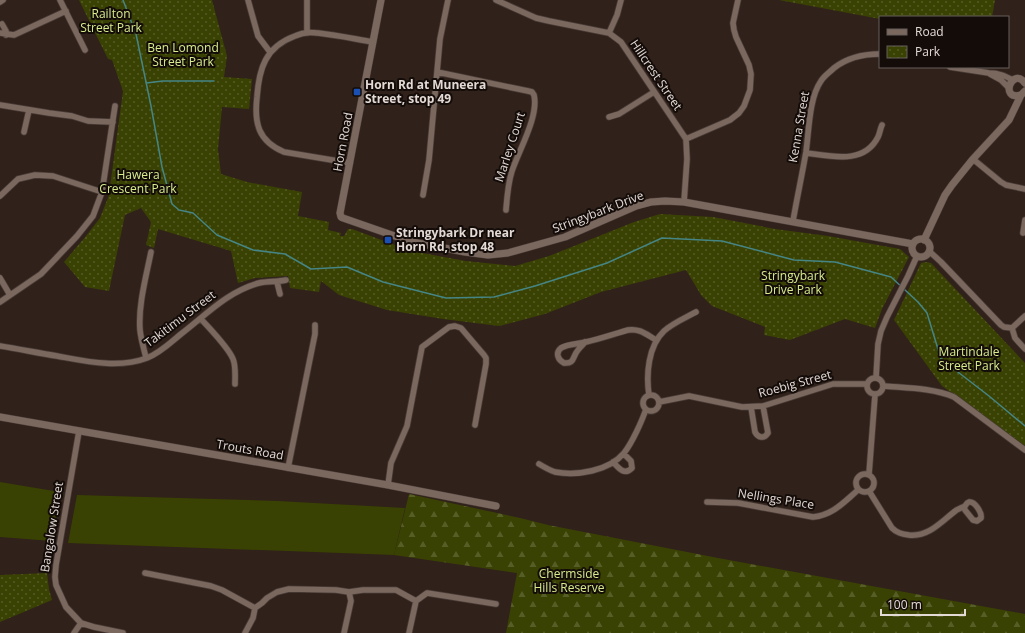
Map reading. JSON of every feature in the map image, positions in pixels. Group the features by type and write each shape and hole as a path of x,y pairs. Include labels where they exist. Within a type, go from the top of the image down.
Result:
{"street":[{"path":"60,0 85,50"},
{"path":"248,0 258,36 270,52"},
{"path":"307,0 307,32"},
{"name":"Horn Road","path":"341,217 340,213 381,0"},
{"path":"423,195 429,160 440,39 448,0"},
{"path":"496,0 536,18 609,32 617,15 621,0"},
{"path":"684,202 687,159 686,139 730,120 739,114 744,106 750,90 751,74 749,65 736,37 733,23 738,0"},
{"path":"2,24 6,31 3,34 14,35 66,11"},
{"path":"350,163 284,152 274,148 268,143 260,132 257,123 256,105 259,78 261,70 270,52 278,44 307,32 373,42"},
{"name":"Hillcrest Street","path":"609,32 620,42 686,139"},
{"name":"Kenna Street","path":"793,222 806,153 813,99 817,87 821,80 845,61 862,55 879,54"},
{"path":"956,68 989,74 1001,80 1017,96 1023,93"},
{"name":"Marley Court","path":"437,72 528,91 534,95 535,106 530,126 512,171 508,188 506,210"},
{"path":"989,74 996,73 1013,80 1018,79 1024,82"},
{"path":"1009,120 1011,91 1010,83 1013,80"},
{"path":"609,116 619,114 654,92"},
{"path":"924,240 945,195 973,159 1009,120 1023,93"},
{"path":"0,105 72,116 88,121 113,122"},
{"path":"0,302 41,274 77,236 93,216 102,192 113,122 114,106"},
{"path":"24,132 29,110"},
{"path":"806,153 842,157 856,156 874,143 882,125"},
{"path":"973,159 1006,185 1025,189"},
{"path":"0,196 18,179 35,175 53,176 102,192"},
{"name":"Stringybark Drive","path":"341,217 412,242 488,255 508,253 565,238 636,206 651,202 665,201 684,202 913,244"},
{"path":"1023,233 1025,220"},
{"path":"929,251 922,257 917,256 913,252 913,244 919,239 926,241 929,246 929,251 1000,325 1012,328 1025,316"},
{"path":"146,358 140,331 140,317 151,252"},
{"path":"876,378 878,344 881,332 917,256"},
{"path":"0,278 10,295"},
{"name":"Takitimu Street","path":"0,346 84,361 126,363 146,358 159,352 224,299 235,293 261,282 277,282 286,280"},
{"path":"277,282 280,294"},
{"path":"649,395 648,371 656,340 663,331 696,312"},
{"path":"201,319 234,360 235,384"},
{"path":"288,468 315,325"},
{"path":"388,485 391,463 407,426 422,347 450,327 455,326 461,328 486,358 475,425"},
{"path":"1012,328 1015,338 1025,349"},
{"path":"585,342 578,349 572,361 566,364 560,360 558,355 560,349 563,347 633,329 641,331 656,340"},
{"path":"875,395 868,390 867,384 869,380 878,378 882,381 884,386"},
{"name":"Roebig Street","path":"646,409 651,411 655,410 659,402 689,396 742,407 763,406 833,384 867,384"},
{"path":"875,395 881,392 884,386"},
{"path":"884,386 935,391 954,397 1025,450"},
{"path":"649,395 657,397 659,402"},
{"path":"539,464 554,472 572,473 598,469 613,462 624,454 642,421 646,409 643,402 649,395"},
{"path":"869,492 873,487 874,481 869,474 875,395"},
{"path":"751,407 757,435 763,437 768,433 768,429 763,406"},
{"name":"Trouts Road","path":"0,417 388,485 496,506"},
{"name":"Bangalow Street","path":"80,431 55,577 56,585 66,607 81,623"},
{"path":"613,462 623,471 632,468 631,461 624,454"},
{"path":"869,474 858,476 855,485 858,490 869,492"},
{"name":"Nellings Place","path":"707,502 738,503 813,518 833,511 858,490"},
{"path":"869,492 892,528 896,532 907,535 925,534 957,510 964,507"},
{"path":"145,573 211,586 222,590 255,608"},
{"path":"245,633 253,618 255,608 277,592 289,589 336,590 349,592 363,590 396,590 416,601"},
{"path":"344,633 351,601 349,592"},
{"path":"409,633 416,601 427,593 496,604"},
{"path":"74,633 81,623 123,633"}],"green space":[{"path":"79,0 212,0 227,56 224,77 252,79 249,109 222,107 218,149 221,174 247,182 302,192 298,216 329,222 328,230 341,233 340,236 344,236 348,229 352,229 411,251 466,261 515,266 549,256 634,222 660,214 713,217 775,229 828,236 900,249 909,257 882,309 875,328 845,319 790,340 764,335 765,327 712,306 701,295 686,270 601,292 545,314 499,326 387,310 339,295 321,281 319,292 290,288 288,276 255,278 238,283 231,251 158,229 154,248 146,245 151,222 141,208 125,215 109,291 85,287 64,262 100,218 109,195 123,91 112,60 108,59"},
{"path":"779,0 995,0 992,16 879,16 879,19"},
{"name":"Martindale Street Park","path":"921,263 931,263 1025,363 1025,446 942,386 894,320"},
{"path":"0,482 60,492 52,541 0,537"},
{"name":"Chermside Hills Reserve","path":"409,494 548,525 718,558 1025,614 1025,633 506,633 517,573 394,555"},
{"path":"77,495 278,501 405,508 394,555 68,543"},
{"path":"47,573 52,600 0,622 0,575"}],"waterway":[{"path":"123,0 136,34 162,167 172,204 179,210 193,213 217,235 253,250 285,254 311,269 347,267 383,282 446,298 494,297 535,286 607,263 662,238 722,241 794,260 835,262 891,277 918,302 927,313 941,359 1025,426"},
{"path":"146,83 163,81 214,81"}],"place":[{"name":"Horn Rd at Muneera Street, stop 49","path":"357,92"},
{"name":"Stringybark Dr near Horn Rd, stop 48","path":"388,240"}],"park label":[{"name":"Railton Street Park","path":"111,21"},
{"name":"Ben Lomond Street Park","path":"183,55"},
{"name":"Hawera Crescent Park","path":"138,182"},
{"name":"Stringybark Drive Park","path":"793,283"}]}
